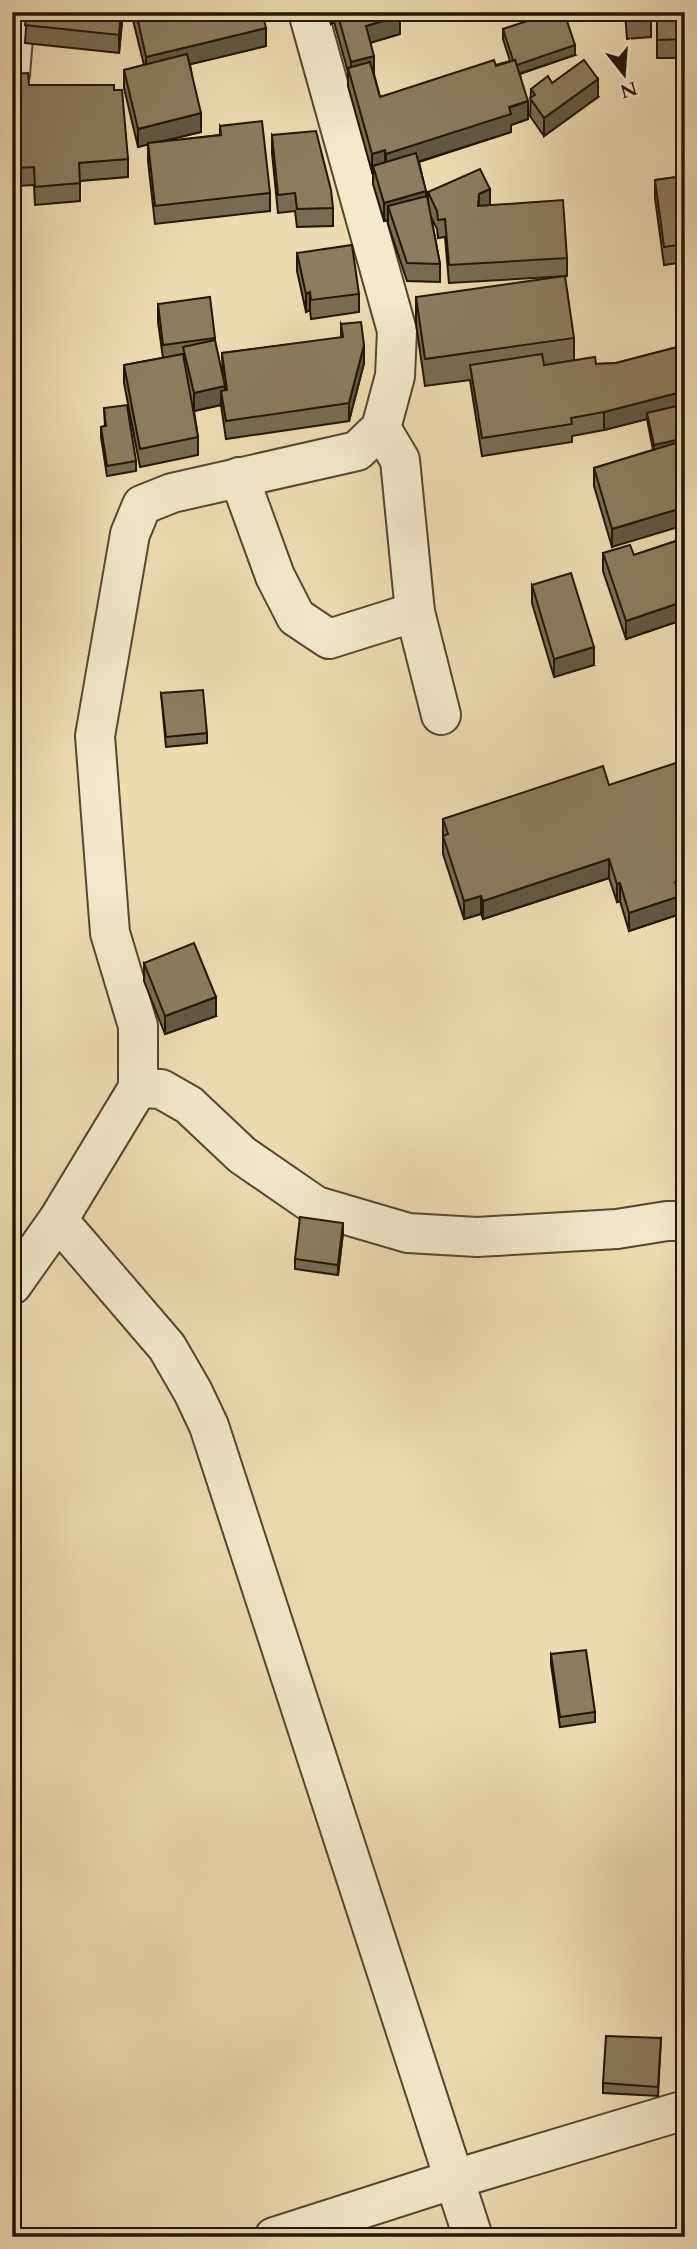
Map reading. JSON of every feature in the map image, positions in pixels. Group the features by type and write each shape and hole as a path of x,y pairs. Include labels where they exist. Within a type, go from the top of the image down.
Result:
{"street":[{"path":"12,1285 58,1220 138,1088 138,1026 110,933 94,736 130,534 142,505 172,493 357,451 380,428 395,376 397,331 308,12"},
{"path":"380,428 400,460 415,611 441,715"},
{"path":"239,477 275,576 296,617 329,639 415,611"},
{"path":"138,1088 161,1089 189,1105 242,1155 316,1206 408,1233 477,1237 617,1229 667,1221 685,1221"},
{"path":"58,1220 167,1346 209,1426 473,2237"},
{"path":"274,2237 685,2110"}],"lane":[{"path":"17,75 22,12"}],"building":[{"path":"27,12 121,12 119,35 25,25"},
{"path":"136,12 262,12 266,28 146,57"},
{"path":"337,12 399,12 400,16 366,26 374,56 351,62"},
{"path":"554,12 564,12 575,45 517,65 503,29"},
{"path":"626,12 651,12 651,19 627,21"},
{"path":"657,12 685,12 685,39 657,40"},
{"path":"187,54 201,113 138,129 124,70"},
{"path":"494,60 496,66 515,60 528,101 509,107 511,114 386,154 385,150 372,154 348,68 370,62 380,97"},
{"path":"584,60 598,79 544,118 530,98 535,95 531,89 548,76 552,83"},
{"path":"28,73 29,85 114,85 114,90 122,90 128,159 79,163 80,183 35,187 34,167 16,168 14,145 12,146 12,74"},
{"path":"262,121 270,193 155,206 148,143 221,135 220,126"},
{"path":"316,131 333,208 297,209 295,193 278,195 272,135"},
{"path":"416,153 426,191 384,203 373,166"},
{"path":"480,169 490,189 479,194 478,206 563,200 567,258 449,265 445,219 438,220 428,192"},
{"path":"685,176 685,244 664,247 655,180"},
{"path":"427,196 440,264 407,263 388,206"},
{"path":"352,245 359,294 311,300 310,292 306,294 297,253"},
{"path":"685,266 685,320 678,267"},
{"path":"565,276 574,338 425,359 416,297"},
{"path":"210,297 215,338 163,345 158,304"},
{"path":"361,322 364,345 349,403 226,421 221,391 227,390 222,353 343,337 341,324"},
{"path":"215,340 225,386 194,393 183,347"},
{"path":"685,345 685,391 571,418 572,424 482,438 470,365 542,354 544,365 595,357 596,364 616,363"},
{"path":"183,354 198,437 140,449 124,365"},
{"path":"685,404 685,438 654,445 647,413"},
{"path":"127,405 136,461 107,466 101,427 106,426 104,408"},
{"path":"679,442 685,461 685,507 612,529 594,468"},
{"path":"685,538 685,601 626,621 603,553 630,545 634,555"},
{"path":"571,573 594,647 554,659 532,585"},
{"path":"203,690 207,733 166,737 161,693"},
{"path":"685,760 685,878 675,882 680,896 629,913 609,859 483,901 481,896 464,901 443,836 448,834 443,819 603,766 609,785"},
{"path":"194,943 216,997 165,1016 144,963"},
{"path":"300,1217 343,1223 338,1265 295,1259"},
{"path":"586,1650 595,1712 560,1717 551,1654"},
{"path":"606,2036 661,2038 658,2087 603,2083"}]}
